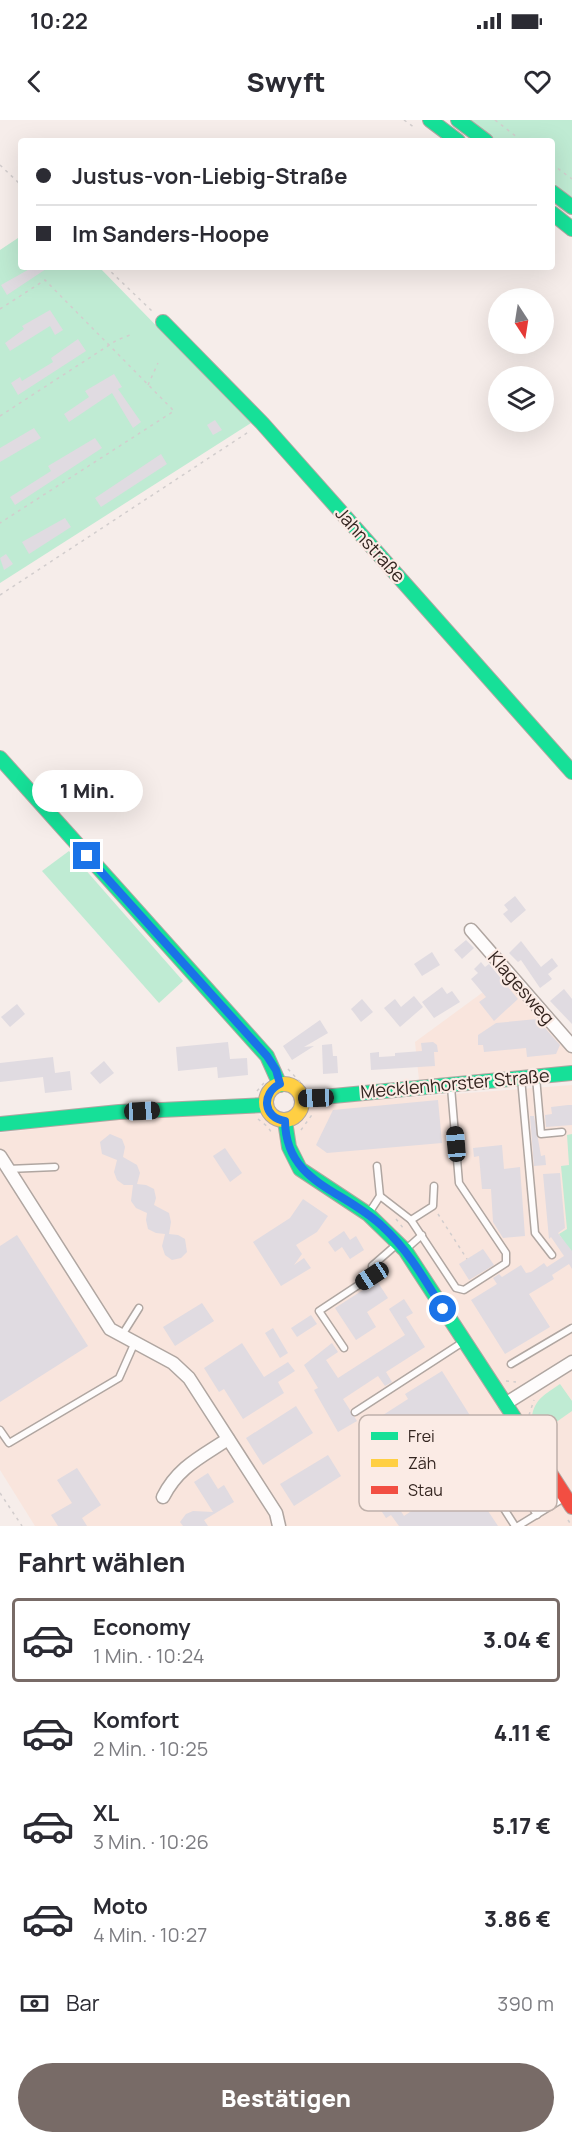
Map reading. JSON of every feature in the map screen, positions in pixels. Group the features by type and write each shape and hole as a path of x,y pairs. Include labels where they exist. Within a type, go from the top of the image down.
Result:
{"main road":[{"path":"429,120 454,138"},
{"path":"458,120 482,138"},
{"path":"555,194 572,207"},
{"path":"555,215 572,229"},
{"name":"Jahnstraße","path":"163,322 262,423 572,772"},
{"path":"0,758 267,1056 276,1070 280,1084"},
{"name":"Mecklenhorster Straße","path":"302,1099 572,1073"},
{"path":"280,1084 293,1086 302,1099 300,1112 285,1121 274,1118 266,1105 270,1092 280,1084"},
{"path":"0,1124 119,1112 266,1105"},
{"path":"285,1121 289,1147 300,1168 368,1214 402,1246 512,1415"},
{"path":"557,1484 567,1499"}],"street":[{"name":"Klagesweg","path":"471,930 572,1046"},
{"path":"0,1156 110,1329 173,1363 189,1378 276,1513 278,1526"},
{"path":"505,1404 572,1362"},
{"path":"163,1497 172,1479 228,1439"}],"lane":[{"path":"536,1076 542,1134 562,1132"},
{"path":"521,1078 535,1233 552,1255"},
{"path":"380,1196 411,1220 456,1288 464,1290 506,1263 506,1253 459,1183 451,1083"},
{"path":"368,1214 380,1196 376,1166"},
{"path":"8,1169 56,1167"},
{"path":"411,1220 433,1206 434,1186"},
{"path":"344,1348 319,1311 372,1276 372,1266 422,1235"},
{"path":"122,1335 139,1308"},
{"path":"511,1364 572,1328"},
{"path":"0,1430 9,1443 119,1378 135,1341"},
{"path":"355,1412 464,1342"},
{"path":"507,1511 517,1526 544,1511"},
{"path":"535,1511 537,1515"}],"path":[{"path":"495,120 518,138"},
{"path":"0,165 18,182"},
{"path":"555,166 572,179"},
{"path":"109,270 163,322"},
{"path":"0,309 45,280 174,411 0,523"},
{"path":"0,416 108,346 130,335"},
{"path":"148,385 158,363"},
{"path":"0,595 262,423"},
{"path":"255,1092 264,1082"},
{"path":"299,1134 316,1108"},
{"path":"250,1116 268,1127 274,1143"},
{"path":"433,1206 467,1259"},
{"path":"528,1415 530,1406 538,1395 534,1387"},
{"path":"0,1493 21,1526"},
{"path":"567,1499 572,1526"}],"shaded area":[{"path":"505,976 572,1054 572,1066 419,1080 415,1042"},
{"path":"572,1085 572,1526 35,1526 0,1470 0,1133 115,1120 254,1112 280,1126 296,1122 312,1105"}],"green space":[{"path":"469,120 572,120 572,197 555,184 555,138 494,138"},
{"path":"18,238 18,270 102,270 251,423 0,583 0,250"},
{"path":"69,851 183,981 159,1003 42,871"},
{"path":"572,1134 572,1254 559,1234 567,1229 561,1166 569,1165 567,1135"},
{"path":"560,1384 572,1401 572,1411 557,1422 557,1415 532,1415 535,1406"}],"building":[{"path":"28,270 44,270 7,295 1,285"},
{"path":"50,310 63,330 55,335 50,326 10,351 5,343 24,329 22,326"},
{"path":"78,339 86,351 18,395 11,383 20,377 22,381 53,362 51,358"},
{"path":"114,374 122,387 118,389 141,422 133,428 112,393 69,422 64,414 89,397 85,391"},
{"path":"215,420 222,430 213,435 207,425"},
{"path":"34,428 41,438 0,462 0,448"},
{"path":"95,438 102,448 15,505 10,497 51,471 48,466"},
{"path":"161,454 167,464 101,507 95,498"},
{"path":"65,518 71,527 29,554 22,542"},
{"path":"6,554 13,564 4,570 0,558"},
{"path":"515,896 526,910 511,923 503,914 508,910 504,905"},
{"path":"466,940 474,948 462,959 454,950"},
{"path":"521,941 541,967 552,958 558,966 548,974 552,979 540,988 521,960 518,962 509,953"},
{"path":"432,952 440,965 422,976 414,964"},
{"path":"481,962 485,967 489,964 518,999 494,1021 479,1002 486,997 471,979 478,973 474,969"},
{"path":"442,987 447,994 452,991 460,1002 434,1018 422,1002"},
{"path":"564,989 572,999 572,1024 550,1001"},
{"path":"414,996 423,1007 400,1027 384,1008 395,999 401,1007"},
{"path":"362,999 373,1012 361,1022 351,1009"},
{"path":"17,1004 25,1014 10,1027 1,1017"},
{"path":"537,1019 560,1045 556,1054 527,1057 526,1048 484,1052 483,1045 478,1045 478,1035 496,1023"},
{"path":"320,1020 328,1033 304,1047 314,1046 292,1060 283,1046"},
{"path":"228,1042 230,1059 247,1058 248,1075 218,1078 217,1067 178,1071 176,1047"},
{"path":"433,1042 437,1045 438,1052 434,1052 435,1066 371,1070 370,1053 379,1052 379,1057 395,1056 395,1053 422,1051 421,1043"},
{"path":"332,1044 333,1056 337,1056 338,1073 323,1074 322,1045"},
{"path":"53,1057 55,1073 70,1071 72,1090 45,1093 43,1077 0,1082 0,1063"},
{"path":"104,1061 114,1073 100,1084 90,1073"},
{"path":"438,1100 442,1143 327,1153 316,1145 333,1110"},
{"path":"572,1105 572,1125 546,1127 545,1115 552,1114 551,1107"},
{"path":"530,1116 534,1116 541,1156 545,1155 546,1165 534,1166"},
{"path":"110,1134 122,1139 125,1147 123,1157 137,1165 140,1173 137,1184 154,1189 156,1198 154,1205 169,1213 171,1222 169,1234 185,1239 187,1252 181,1258 172,1260 165,1255 162,1246 165,1234 148,1229 147,1213 136,1208 131,1201 133,1185 124,1185 117,1180 114,1172 117,1160 102,1154 100,1142"},
{"path":"502,1145 504,1169 520,1167 525,1236 503,1238 493,1222 491,1189 482,1189 479,1156 474,1157 473,1148"},
{"path":"225,1148 242,1173 230,1182 213,1156"},
{"path":"560,1173 565,1228 558,1233 572,1251 572,1269 569,1264 552,1275 554,1279 529,1294 550,1327 505,1354 471,1300 497,1284 493,1278 499,1274 502,1277 521,1265 526,1273 531,1272 544,1263 547,1267 564,1256 551,1237 549,1239 543,1174"},
{"path":"303,1199 328,1216 317,1232 296,1245 302,1254 294,1265 304,1258 311,1268 281,1286 253,1242 290,1218"},
{"path":"344,1231 350,1240 356,1236 364,1250 350,1259 342,1247 335,1252 328,1242"},
{"path":"17,1235 88,1346 0,1402 0,1246"},
{"path":"483,1249 494,1265 469,1280 459,1264"},
{"path":"377,1281 388,1298 367,1312 376,1327 356,1340 335,1308"},
{"path":"404,1299 413,1313 406,1317 425,1347 386,1372 392,1382 385,1386 378,1376 343,1399 357,1421 338,1432 314,1390 318,1388 304,1365 332,1343 338,1352 326,1360 338,1378 405,1335 389,1309"},
{"path":"202,1303 214,1321 175,1346 163,1327"},
{"path":"311,1315 317,1324 297,1337 291,1328"},
{"path":"273,1328 288,1353 280,1358 265,1333"},
{"path":"242,1343 264,1377 288,1362 295,1371 278,1382 284,1393 243,1419 224,1389 219,1392 204,1368"},
{"path":"442,1371 470,1415 383,1415 408,1399 405,1394"},
{"path":"296,1406 313,1433 263,1465 246,1438"},
{"path":"328,1455 341,1476 294,1506 280,1484"},
{"path":"77,1468 101,1505 82,1518 87,1526 58,1526 51,1515 72,1503 57,1480"},
{"path":"208,1473 218,1489 224,1485 234,1502 204,1520 208,1526 183,1526 180,1522 186,1514 193,1511 213,1512 194,1482"},
{"path":"381,1511 401,1511 404,1516 411,1511 488,1511 498,1526 399,1526 391,1515 386,1518"}],"traffic: fast":[{"path":"430,120 454,138"},
{"path":"458,120 482,138"},
{"path":"555,194 572,207"},
{"path":"555,215 572,229"},
{"path":"163,322 262,423 572,772"},
{"path":"0,758 267,1056 280,1085"},
{"path":"302,1099 572,1073"},
{"path":"0,1124 119,1112 266,1105"},
{"path":"285,1121 289,1147 300,1169 368,1214 405,1250 513,1415"}],"traffic: slow":[{"path":"284,1084 297,1089 302,1102 297,1115 284,1120 271,1115 266,1102 271,1089 284,1084"}],"traffic: jam":[{"path":"557,1484 572,1507"}],"route":[{"path":"87,856 267,1056 276,1070 280,1084 270,1092 266,1105 274,1118 285,1121 286,1135 293,1160 305,1173 355,1204 384,1227 405,1250 443,1309"}]}
